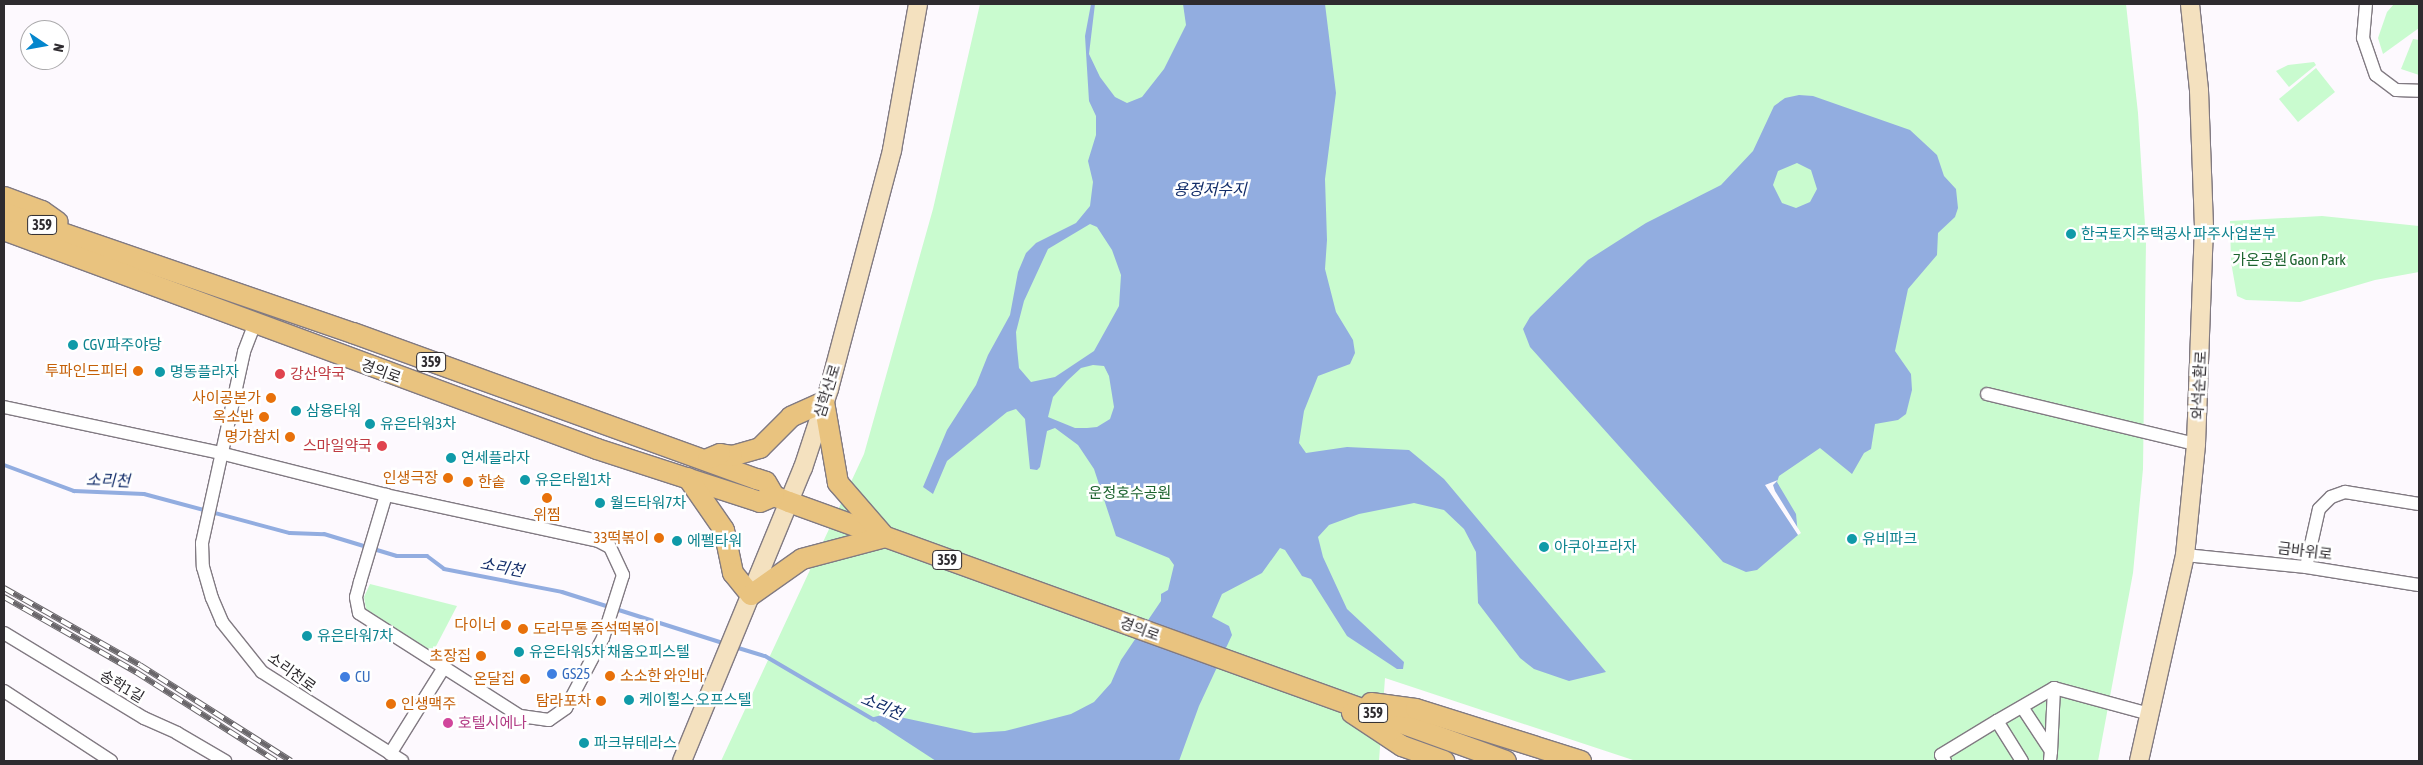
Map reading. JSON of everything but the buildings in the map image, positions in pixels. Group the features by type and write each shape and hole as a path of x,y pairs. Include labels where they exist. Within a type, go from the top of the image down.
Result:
{"main road":[{"name":"경의로","path":"4,198 42,211 80,238"},
{"name":"경의로","path":"4,213 80,238 766,482 781,499"},
{"name":"경의로","path":"4,230 486,410 760,502 781,499 1506,761"},
{"name":"경의로","path":"4,241 48,247"},
{"path":"688,478 724,530 733,574 748,603 802,559 885,537 838,483 824,402 791,418 760,448 732,456 720,454 704,461"},
{"path":"1325,696 1402,746 1444,761"},
{"path":"1325,696 1416,709 1581,761"}],"street":[{"name":"심학산로","path":"682,761 748,603 781,499 824,402 894,142 918,4"},
{"name":"와석순환로","path":"2139,761 2185,556 2196,444 2204,227 2199,90 2190,4"},
{"path":"2366,4 2363,38 2376,75 2396,90 2419,91"},
{"path":"220,453 244,352 255,324"},
{"path":"1986,394 2196,444"},
{"path":"4,407 220,453 386,495 598,541 610,547 623,575 600,645 566,708 549,720 520,716 359,613 356,597 383,512 386,495"},
{"name":"소리천로","path":"220,453 202,543 203,566 212,598 222,622 249,659 287,691 402,761"},
{"path":"2306,567 2319,510 2331,497 2345,492 2419,504"},
{"name":"금바위로","path":"2185,556 2306,567 2419,585"},
{"name":"송학1길","path":"4,633 144,718 177,732 225,761"},
{"path":"390,754 443,668"},
{"path":"2050,756 2054,688"},
{"path":"1939,759 1997,721 2054,688 2150,714"},
{"path":"4,691 111,761"},
{"path":"2022,706 2050,756"},
{"path":"1997,721 2022,761"}],"green space":[{"name":"운정호수공원","path":"980,4 2126,4 2138,113 2146,241 2143,469 2133,573 2098,761 1636,761 1385,678 1379,761 721,761 864,454 933,209"},
{"path":"2394,4 2419,4 2419,28 2383,54 2378,38 2387,12"},
{"path":"2413,39 2419,40 2419,75 2401,69"},
{"path":"2314,62 2316,65 2289,87 2276,71 2288,65"},
{"path":"2316,68 2335,92 2298,122 2279,99"},
{"name":"가온공원 Gaon Park","path":"2322,216 2419,226 2419,272 2375,280 2300,302 2246,300 2237,296 2231,262 2230,221"},
{"path":"370,584 457,606 433,652 366,609 364,597"}],"water":[{"name":"용정저수지","path":"1091,4 1095,4 1089,54 1100,77 1115,97 1127,103 1142,97 1164,69 1186,25 1183,4 1325,4 1336,93 1325,179 1327,240 1325,269 1336,312 1353,340 1355,353 1350,364 1318,376 1304,411 1299,443 1306,453 1347,447 1409,450 1444,479 1606,672 1569,681 1534,669 1520,658 1478,603 1476,552 1464,529 1444,510 1414,503 1359,514 1329,525 1318,537 1323,557 1347,609 1404,662 1403,669 1397,669 1347,636 1311,579 1302,576 1285,550 1280,548 1262,573 1222,594 1212,617 1229,626 1232,635 1199,706 1179,761 936,761 870,718 882,715 895,716 974,733 1005,731 1071,714 1094,702 1111,683 1121,660 1161,601 1161,594 1168,590 1174,565 1169,558 1116,536 1094,469 1078,445 1055,428 1047,431 1040,467 1037,470 1030,469 1025,419 1016,409 1007,412 947,461 933,494 923,487 947,430 976,385 988,355 1010,315 1018,272 1026,253 1036,243 1076,223 1090,206 1093,182 1088,161 1096,135 1096,116 1089,101 1085,36","holes":["1090,224 1097,227 1112,250 1121,275 1119,306 1094,351 1055,377 1031,382 1019,368 1017,348 1016,332 1024,301 1048,249","1093,365 1104,366 1109,376 1114,407 1110,419 1097,427 1075,428 1048,417 1053,397 1081,368"]},
{"path":"1799,95 1813,96 1910,130 1937,155 1944,176 1956,189 1958,208 1955,217 1938,233 1937,255 1908,289 1895,351 1911,374 1912,390 1906,414 1898,420 1875,424 1871,449 1864,453 1852,474 1820,448 1779,476 1777,482 1796,514 1798,535 1757,570 1746,572 1723,562 1530,347 1523,329 1530,317 1588,260 1646,223 1721,185 1753,151 1774,106 1785,98","holes":["1797,163 1811,170 1817,189 1810,202 1796,208 1782,203 1773,185 1778,171"]}],"pier":[{"path":"1778,480 1773,485 1775,491 1801,533 1798,535 1765,485"}],"waterway":[{"name":"소리천","path":"4,465 74,491 144,494 290,533 324,534 397,556 427,556 444,569 562,592 726,644"},
{"name":"소리천","path":"735,647 765,656 874,720"}],"railway":[{"path":"4,588 140,665 291,761"},
{"path":"4,597 136,672 276,761"}],"place":[{"name":"한국토지주택공사 파주사업본부","path":"2071,234"},
{"name":"CGV 파주야당","path":"73,345"},
{"name":"투파인드피터","path":"138,371"},
{"name":"명동플라자","path":"160,372"},
{"name":"강산약국","path":"280,374"},
{"name":"사이공본가","path":"271,398"},
{"name":"삼융타워","path":"296,411"},
{"name":"옥소반","path":"264,417"},
{"name":"유은타워3차","path":"370,424"},
{"name":"명가참치","path":"290,437"},
{"name":"스마일약국","path":"382,446"},
{"name":"연세플라자","path":"451,458"},
{"name":"인생극장","path":"448,478"},
{"name":"유은타원1차","path":"525,480"},
{"name":"한솥","path":"468,482"},
{"name":"위찜","path":"547,498"},
{"name":"월드타워7차","path":"600,503"},
{"name":"33떡볶이","path":"659,538"},
{"name":"유비파크","path":"1852,539"},
{"name":"에펠타워","path":"677,541"},
{"name":"아쿠아프라자","path":"1544,547"},
{"name":"다이너","path":"506,625"},
{"name":"도라무통 즉석떡볶이","path":"523,629"},
{"name":"유은타워7차","path":"307,636"},
{"name":"유은타워5차 채움오피스텔","path":"519,652"},
{"name":"초장집","path":"481,656"},
{"name":"GS25","path":"552,674"},
{"name":"소소한 와인바","path":"610,676"},
{"name":"CU","path":"345,677"},
{"name":"온달집","path":"525,679"},
{"name":"케이힐스 오프스텔","path":"629,700"},
{"name":"탐라포차","path":"601,701"},
{"name":"인생맥주","path":"391,704"},
{"name":"호텔시에나","path":"448,723"},
{"name":"파크뷰테라스","path":"584,743"}]}
